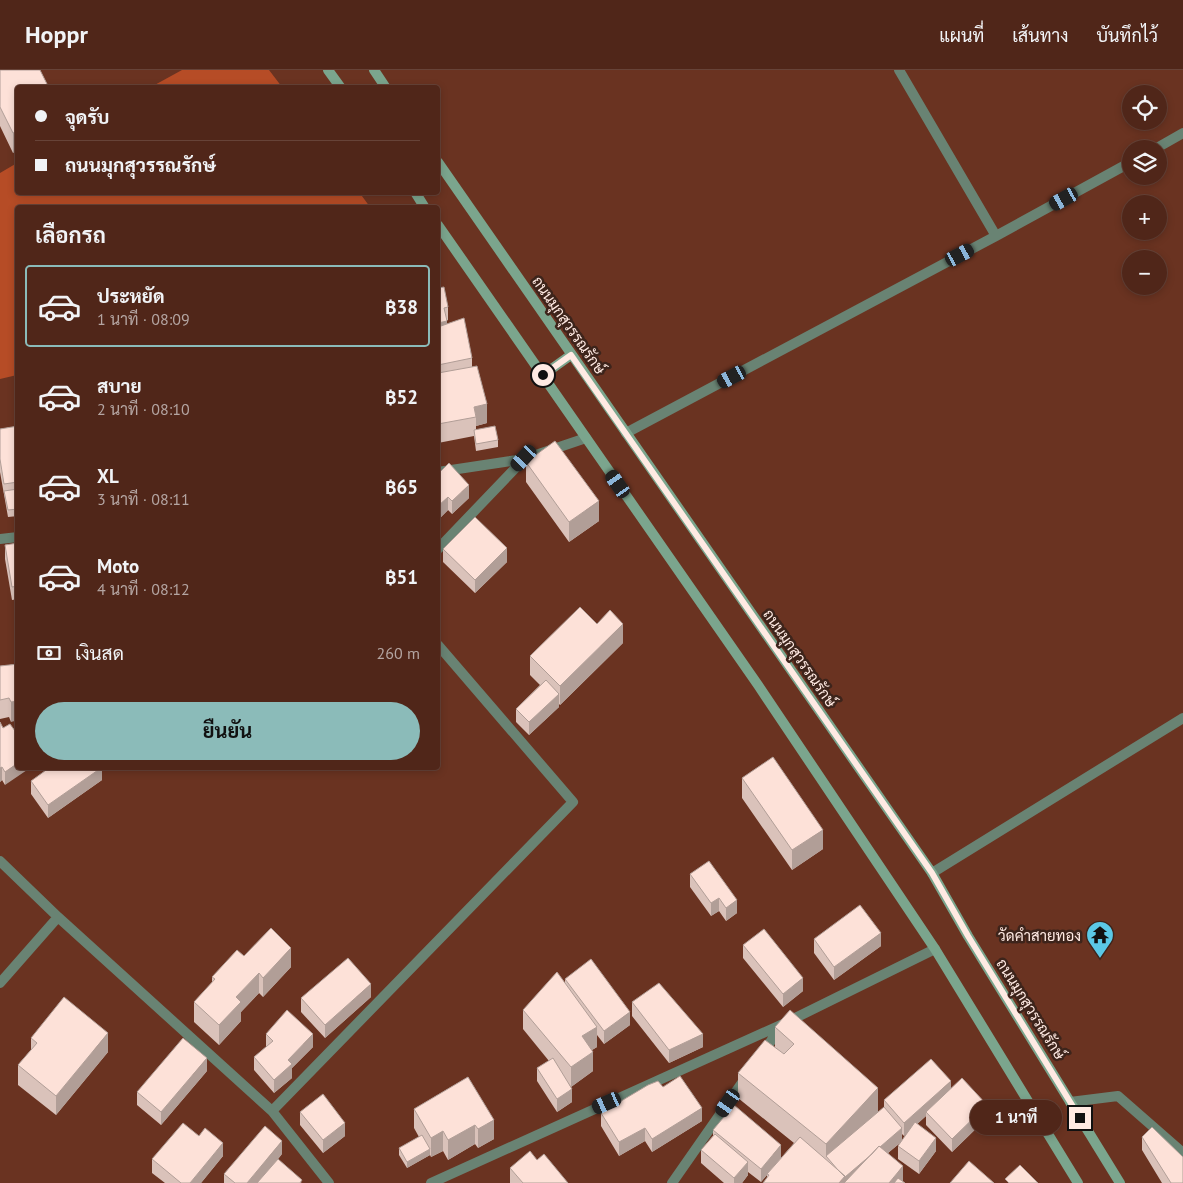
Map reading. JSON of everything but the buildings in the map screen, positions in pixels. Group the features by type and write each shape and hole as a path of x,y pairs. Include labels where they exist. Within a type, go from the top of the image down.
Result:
{"main road":[{"path":"328,70 339,85"},
{"path":"374,70 384,85"},
{"name":"ถนนมุกสุวรรณรักษ์","path":"440,165 932,873 968,936 1120,1183"},
{"path":"440,228 758,685 936,949 1078,1183"},
{"path":"543,375 571,355"}],"street":[{"path":"899,70 996,236"},
{"path":"1167,142 1183,133"},
{"path":"626,433 1122,167"},
{"path":"440,472 524,458 586,438"},
{"path":"440,547 524,458"},
{"path":"0,539 15,537"},
{"path":"272,1111 574,802 440,647"},
{"path":"932,873 1183,718"},
{"path":"0,861 58,917 272,1111 329,1183"},
{"path":"0,984 58,917"},
{"path":"432,1183 783,1024 936,949"},
{"path":"672,1183 783,1024"},
{"path":"1070,1102 1118,1096 1183,1153"}],"shaded area":[{"path":"182,70 269,70 280,85 155,85"},
{"path":"15,164 15,195 361,195 369,205 15,205 15,375 0,379 0,173"}],"place":[{"name":"วัดคำสายทอง","path":"1100,959"}],"route":[{"path":"543,375 571,355 932,873 968,936 1080,1118"}]}
